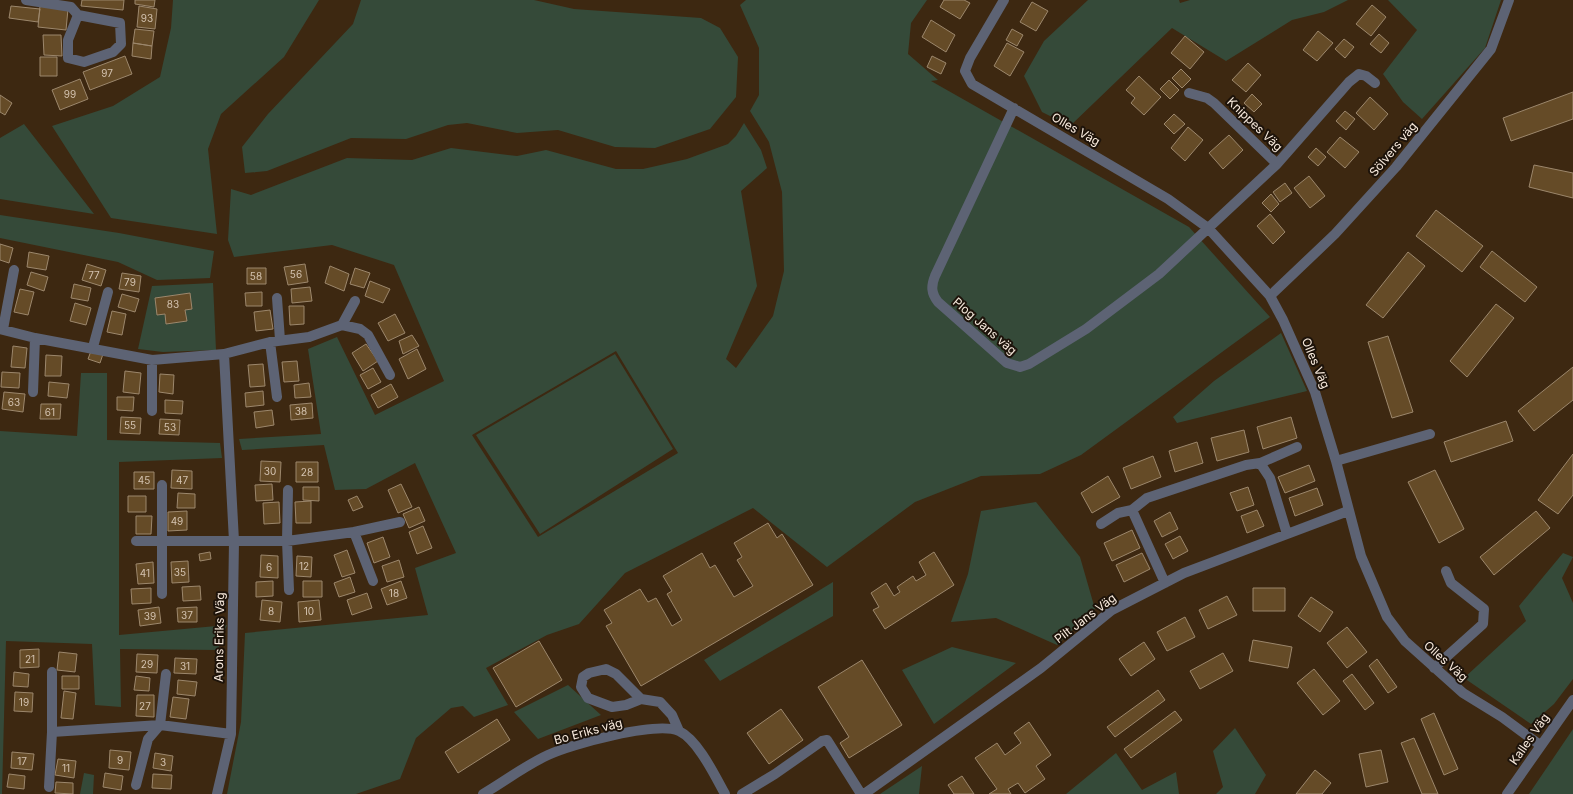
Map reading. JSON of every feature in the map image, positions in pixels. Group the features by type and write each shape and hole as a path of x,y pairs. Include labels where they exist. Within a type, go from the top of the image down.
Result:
{"street":[{"path":"26,0 75,11 120,22 121,44 113,52 84,62 68,58 68,40 75,11"},
{"name":"Olles Väg","path":"1004,0 970,58 965,71 972,84 1143,184 1208,228 1270,296 1283,320 1315,392 1336,461 1361,556 1387,616 1405,641 1463,693 1502,717 1540,745"},
{"name":"Sölvers väg","path":"1270,296 1335,234 1396,167 1491,49 1509,0"},
{"path":"1208,228 1277,164 1349,82 1358,74 1366,76 1374,83"},
{"name":"Knippes Väg","path":"1189,93 1207,98 1214,103 1277,164"},
{"name":"Plog Jans väg","path":"1014,108 935,276 932,287 933,296 938,302 1007,364 1016,367 1024,366 1086,329 1154,278 1208,228"},
{"path":"14,270 1,329 35,338 93,347 152,360 224,354 275,341 309,337 342,325 360,329 368,335 390,375"},
{"path":"93,347 108,292"},
{"path":"277,298 275,341 277,397"},
{"path":"342,325 355,301"},
{"path":"33,392 35,338"},
{"name":"Arons Eriks Väg","path":"218,794 231,734 234,541 224,354"},
{"path":"152,360 152,411"},
{"path":"1336,461 1430,434"},
{"path":"1101,524 1118,514 1132,510 1147,498 1246,465 1258,464 1297,447"},
{"path":"1258,464 1260,463 1270,478 1287,534"},
{"path":"162,485 162,594"},
{"path":"288,490 287,541 289,590"},
{"path":"1132,510 1166,583"},
{"name":"Pilt Jans Väg","path":"862,794 1041,668 1112,610 1184,573 1348,511"},
{"path":"136,541 287,541 354,532 400,522"},
{"path":"354,532 373,581"},
{"path":"1434,668 1483,624 1484,609 1451,583 1446,571"},
{"path":"642,699 616,674 606,669 589,673 583,677 581,687 588,698 612,707 626,705 642,699 660,702 672,715 678,731 694,742 725,794"},
{"path":"49,787 52,732 52,672"},
{"path":"136,785 148,739 160,724 166,674"},
{"name":"Kalles Väg","path":"1507,794 1573,700"},
{"path":"52,732 160,724 231,734"},
{"name":"Bo Eriks väg","path":"483,794 549,755 562,750 603,738 635,732 666,729 678,731"},
{"path":"742,794 775,774 822,741 826,740 862,794"}],"green space":[{"path":"173,0 319,0 284,57 221,114 208,149 217,234 111,218 52,126 113,106 160,77 171,28"},
{"path":"361,0 534,0 574,9 701,18 720,28 738,57 736,97 710,129 655,148 615,147 558,130 517,133 467,123 448,125 406,139 351,138 267,171 245,173 242,147 268,114 353,24"},
{"path":"746,0 927,0 911,23 908,54 938,80 931,81 1189,227 1270,317 1081,455 1040,474 981,476 915,502 827,567 753,508 625,573 579,624 547,635 486,668 508,705 474,717 463,706 451,708 416,738 400,779 356,794 227,794 241,722 245,633 428,615 415,568 456,553 415,463 366,489 335,490 324,445 242,450 239,439 321,434 308,349 337,337 375,415 444,381 394,265 332,245 234,257 228,240 231,189 251,195 347,158 412,160 451,148 517,156 546,150 616,169 643,169 687,159 728,144 736,136 744,123 761,150 767,168 741,191 757,286 726,359 736,368 773,316 784,271 782,192 769,142 750,111 759,95 759,48 740,5","holes":["616,351 678,453 538,537 472,435"]},
{"path":"1088,0 1179,0 1180,3 1190,0 1348,0 1324,12 1292,20 1226,61 1172,28 1070,126 1042,112 1024,76 1044,41"},
{"path":"1388,0 1501,0 1485,48 1422,119 1403,102 1383,74 1417,30"},
{"path":"24,124 94,214 0,199 0,138"},
{"path":"0,215 119,233 214,251 210,278 157,280 118,262 0,238"},
{"path":"213,283 216,350 163,352 138,349 152,286"},
{"path":"1281,333 1307,391 1177,423 1173,417 1214,381"},
{"path":"615,354 673,449 540,534 476,435"},
{"path":"81,373 107,373 107,440 220,443 222,458 119,462 119,635 227,625 218,650 120,649 121,707 95,705 92,644 6,641 2,794 0,794 0,431 77,436"},
{"path":"1036,502 1080,557 1095,609 1057,645 996,618 951,622 968,574 981,511"},
{"path":"1563,553 1573,557 1562,578 1573,603 1573,679 1554,704 1531,724 1464,678 1526,621 1519,606"},
{"path":"833,582 833,616 720,681 704,660"},
{"path":"952,647 1016,663 934,724 902,670"},
{"path":"568,685 601,715 538,739 514,712"},
{"path":"1235,728 1266,775 1255,794 1216,794 1223,787 1213,751"},
{"path":"1573,729 1573,794 1529,794"},
{"path":"1116,753 1142,790 1176,772 1179,794 1066,794"},
{"path":"922,766 919,794 880,794"},
{"path":"84,773 94,775 93,794 80,794"}],"building":[{"path":"82,0 124,0 123,10 81,6"},
{"path":"135,0 155,0 154,7 135,4"},
{"path":"944,0 964,0 970,3 960,19 940,7"},
{"path":"1032,2 1048,11 1036,31 1020,22"},
{"path":"1372,5 1386,17 1371,36 1356,24"},
{"path":"11,6 40,9 38,22 9,18"},
{"path":"40,6 68,9 66,30 38,27"},
{"path":"139,6 157,9 155,29 137,27"},
{"path":"931,20 955,35 946,52 922,37"},
{"path":"135,29 154,31 152,46 133,43"},
{"path":"1012,29 1023,35 1017,46 1006,40"},
{"path":"1318,31 1333,43 1317,61 1303,50"},
{"path":"1379,34 1389,43 1381,53 1370,44"},
{"path":"43,35 61,35 62,56 44,55"},
{"path":"1185,36 1204,52 1190,69 1171,53"},
{"path":"1344,39 1354,47 1345,58 1335,49"},
{"path":"133,43 152,46 151,59 132,56"},
{"path":"1007,43 1024,52 1010,76 994,66"},
{"path":"125,56 132,74 90,90 83,72"},
{"path":"932,56 946,63 941,74 927,67"},
{"path":"40,57 57,57 57,76 40,76"},
{"path":"1248,63 1261,75 1246,92 1232,80"},
{"path":"1181,69 1191,79 1182,88 1172,78"},
{"path":"1139,76 1161,97 1144,115 1131,103 1135,98 1126,90"},
{"path":"80,79 88,99 60,110 52,90"},
{"path":"1169,80 1179,90 1170,99 1160,89"},
{"path":"1573,92 1573,119 1511,141 1503,118"},
{"path":"1252,94 1262,104 1254,112 1244,103"},
{"path":"0,95 12,103 5,115 0,112"},
{"path":"1370,97 1388,114 1374,130 1356,113"},
{"path":"1345,111 1355,119 1346,130 1336,121"},
{"path":"1174,114 1185,124 1174,134 1164,124"},
{"path":"1188,127 1203,140 1185,161 1171,148"},
{"path":"1229,135 1243,150 1223,169 1209,153"},
{"path":"1340,137 1359,152 1345,168 1327,152"},
{"path":"1316,148 1326,157 1318,166 1308,157"},
{"path":"1534,165 1573,173 1573,198 1529,187"},
{"path":"1309,176 1325,196 1310,208 1294,188"},
{"path":"1285,183 1292,193 1280,202 1273,192"},
{"path":"1271,194 1279,204 1271,212 1262,203"},
{"path":"1436,210 1483,246 1462,272 1416,236"},
{"path":"1270,214 1285,232 1273,244 1257,226"},
{"path":"0,244 13,248 9,263 0,260"},
{"path":"1492,251 1537,287 1525,302 1480,267"},
{"path":"29,252 49,256 46,270 27,267"},
{"path":"1408,252 1425,266 1383,318 1366,305"},
{"path":"87,264 106,270 101,286 82,280"},
{"path":"305,264 308,282 288,285 284,267"},
{"path":"330,266 349,274 344,291 325,283"},
{"path":"247,268 266,268 266,284 247,284"},
{"path":"355,268 370,273 364,288 350,284"},
{"path":"31,272 48,277 44,291 27,285"},
{"path":"122,273 141,276 139,292 119,289"},
{"path":"370,281 390,289 383,303 365,296"},
{"path":"74,284 91,288 88,301 71,298"},
{"path":"310,287 312,301 292,303 291,289"},
{"path":"20,289 34,292 28,315 14,312"},
{"path":"262,292 262,306 246,306 245,293"},
{"path":"190,293 192,309 185,310 187,321 166,324 165,314 157,315 155,298"},
{"path":"122,294 139,299 135,312 118,307"},
{"path":"75,303 91,308 86,325 70,321"},
{"path":"1496,304 1514,318 1467,377 1450,361"},
{"path":"289,306 304,306 304,324 290,325"},
{"path":"270,310 273,329 256,331 254,312"},
{"path":"112,311 126,314 122,335 107,332"},
{"path":"395,314 405,333 388,341 378,323"},
{"path":"412,335 419,346 403,354 399,341"},
{"path":"1388,336 1413,412 1392,418 1368,342"},
{"path":"366,344 378,361 363,371 352,353"},
{"path":"13,346 27,348 25,368 11,367"},
{"path":"417,349 426,369 408,379 399,359"},
{"path":"91,351 103,354 100,363 88,359"},
{"path":"46,355 62,356 61,376 45,376"},
{"path":"297,361 299,381 284,382 282,362"},
{"path":"263,364 265,386 250,387 248,365"},
{"path":"1573,367 1573,400 1534,431 1518,411"},
{"path":"373,368 381,382 368,389 360,375"},
{"path":"125,371 141,373 139,394 123,392"},
{"path":"2,372 20,373 19,388 1,387"},
{"path":"160,374 174,375 173,394 159,392"},
{"path":"49,382 69,384 67,398 48,396"},
{"path":"309,383 311,397 295,398 294,385"},
{"path":"391,384 398,397 378,408 371,395"},
{"path":"263,391 264,405 246,407 245,393"},
{"path":"4,392 25,394 23,412 2,409"},
{"path":"117,397 134,397 133,411 117,410"},
{"path":"165,400 183,401 182,414 165,413"},
{"path":"312,403 313,418 291,420 290,405"},
{"path":"41,404 61,404 60,419 40,419"},
{"path":"272,410 274,425 256,428 254,412"},
{"path":"121,417 141,418 140,434 120,433"},
{"path":"1291,417 1297,438 1263,449 1257,427"},
{"path":"160,419 180,420 179,435 159,434"},
{"path":"1506,421 1513,441 1451,462 1444,442"},
{"path":"1244,430 1249,452 1217,461 1211,438"},
{"path":"1197,442 1203,463 1175,472 1169,451"},
{"path":"1573,454 1573,495 1558,514 1538,500"},
{"path":"1153,456 1161,477 1131,489 1123,468"},
{"path":"261,461 281,462 280,482 260,481"},
{"path":"296,462 318,462 318,482 296,482"},
{"path":"1309,465 1315,481 1285,493 1278,477"},
{"path":"172,470 192,471 192,489 171,488"},
{"path":"1435,470 1464,529 1439,543 1408,482"},
{"path":"134,472 154,472 154,489 134,489"},
{"path":"1108,476 1120,497 1092,513 1081,493"},
{"path":"272,484 273,500 256,501 255,485"},
{"path":"401,484 412,507 398,513 388,490"},
{"path":"303,487 319,487 319,501 303,500"},
{"path":"1248,487 1254,505 1237,511 1230,493"},
{"path":"1317,488 1323,505 1295,516 1289,498"},
{"path":"178,493 195,494 195,508 177,508"},
{"path":"128,496 146,496 146,512 128,512"},
{"path":"357,496 363,507 353,511 348,500"},
{"path":"311,501 311,523 296,523 295,502"},
{"path":"279,502 280,523 264,524 263,503"},
{"path":"419,507 425,521 409,528 403,514"},
{"path":"1257,510 1264,526 1247,533 1241,516"},
{"path":"187,511 187,530 168,531 168,512"},
{"path":"1536,511 1550,528 1494,575 1480,557"},
{"path":"1170,512 1178,529 1162,537 1154,521"},
{"path":"136,516 152,516 151,534 136,534"},
{"path":"768,523 777,538 782,534 813,585 641,686 606,626 612,623 604,610 640,589 648,602 656,598 672,626 682,620 667,594 672,591 663,576 702,553 710,568 715,565 734,597 753,586 737,560 742,557 734,543"},
{"path":"423,526 432,548 417,554 409,532"},
{"path":"1132,530 1140,548 1112,561 1104,543"},
{"path":"1180,536 1188,551 1173,559 1165,544"},
{"path":"383,537 390,557 374,563 367,543"},
{"path":"347,550 355,573 342,577 334,555"},
{"path":"210,552 211,559 200,561 199,554"},
{"path":"934,552 954,585 885,629 873,610 879,607 871,593 886,583 894,596 900,592 897,587 913,576 916,581 926,575 919,562"},
{"path":"1142,553 1150,569 1124,582 1116,565"},
{"path":"261,555 278,556 278,578 260,577"},
{"path":"297,556 312,557 311,577 296,576"},
{"path":"399,560 404,577 387,582 382,566"},
{"path":"188,561 189,582 172,583 171,562"},
{"path":"153,562 154,583 138,584 136,564"},
{"path":"350,577 355,592 339,597 334,583"},
{"path":"273,581 273,596 256,597 256,582"},
{"path":"303,581 322,581 322,597 303,597"},
{"path":"401,581 407,598 387,605 381,589"},
{"path":"200,586 201,600 183,601 182,587"},
{"path":"151,588 151,603 132,604 131,589"},
{"path":"1253,588 1285,588 1285,611 1253,611"},
{"path":"367,593 372,608 352,615 347,600"},
{"path":"1227,596 1237,615 1208,629 1199,610"},
{"path":"1311,597 1333,612 1320,632 1298,616"},
{"path":"262,600 282,602 280,622 260,620"},
{"path":"319,600 321,620 299,622 298,602"},
{"path":"159,607 161,623 140,626 138,610"},
{"path":"197,607 197,622 178,622 177,608"},
{"path":"1185,617 1195,637 1167,651 1157,632"},
{"path":"1347,627 1367,652 1347,668 1327,643"},
{"path":"1253,640 1292,647 1288,668 1249,661"},
{"path":"539,641 562,680 516,707 493,668"},
{"path":"1144,642 1155,659 1131,676 1119,659"},
{"path":"39,649 39,667 20,668 20,650"},
{"path":"59,652 77,654 75,672 57,670"},
{"path":"1223,653 1233,671 1200,689 1190,671"},
{"path":"137,654 158,655 157,673 136,672"},
{"path":"175,658 197,659 196,674 174,673"},
{"path":"1377,659 1397,687 1388,693 1369,666"},
{"path":"862,660 902,725 849,758 840,743 849,737 818,687"},
{"path":"1314,669 1340,701 1323,715 1297,683"},
{"path":"14,672 29,674 28,687 13,686"},
{"path":"1352,674 1374,703 1365,710 1343,681"},
{"path":"62,676 79,676 79,689 62,689"},
{"path":"136,676 150,678 149,691 134,690"},
{"path":"178,680 197,682 195,696 177,694"},
{"path":"1158,690 1165,700 1115,737 1107,727"},
{"path":"64,691 76,693 73,719 61,718"},
{"path":"15,692 33,693 32,712 14,711"},
{"path":"137,695 154,695 154,717 136,716"},
{"path":"173,697 189,699 186,719 170,717"},
{"path":"781,709 803,740 769,764 747,733"},
{"path":"1175,711 1182,720 1131,758 1124,749"},
{"path":"1434,713 1458,769 1444,775 1421,719"},
{"path":"497,719 510,740 458,773 445,752"},
{"path":"1029,722 1051,755 1036,766 1045,779 1025,793 1018,783 1008,789 1011,794 989,794 997,789 975,758 997,743 1005,755 1021,743 1014,733"},
{"path":"1414,738 1438,794 1422,794 1401,743"},
{"path":"110,750 131,752 129,770 109,768"},
{"path":"1381,750 1388,782 1366,787 1359,754"},
{"path":"12,752 34,754 32,770 11,768"},
{"path":"155,753 173,756 171,771 153,768"},
{"path":"58,759 76,761 74,778 55,775"},
{"path":"1315,770 1331,783 1322,794 1296,794"},
{"path":"105,773 123,776 121,790 103,787"},
{"path":"9,774 25,776 24,789 7,787"},
{"path":"153,774 172,775 171,789 152,788"},
{"path":"962,776 974,794 954,794 948,785"},
{"path":"56,782 73,783 73,794 55,793"}]}
